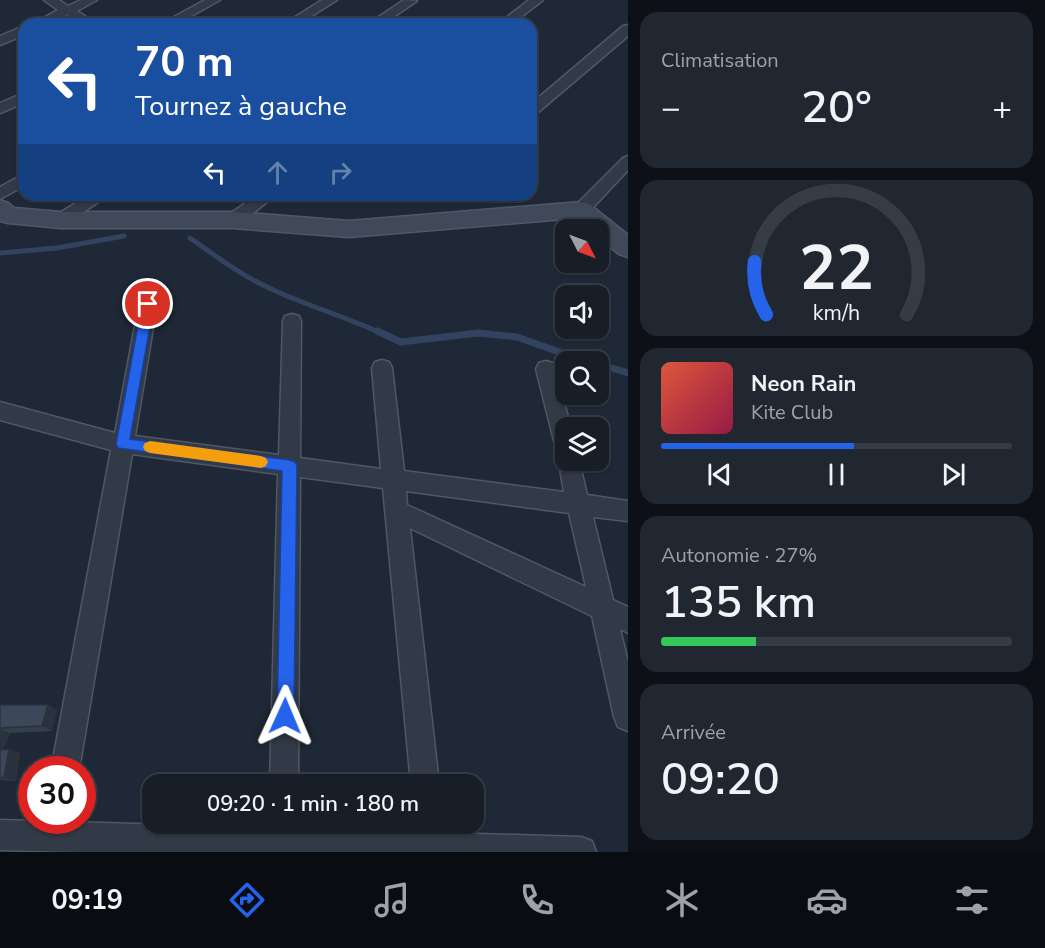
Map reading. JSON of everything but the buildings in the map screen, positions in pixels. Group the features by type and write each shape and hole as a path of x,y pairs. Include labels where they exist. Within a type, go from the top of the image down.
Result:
{"street":[{"path":"50,0 82,18"},
{"path":"51,18 91,0"},
{"path":"179,18 214,0"},
{"path":"300,18 331,0"},
{"path":"512,18 537,0"},
{"path":"384,18 411,1"},
{"path":"537,106 628,29"},
{"path":"0,41 18,33"},
{"path":"0,109 18,100"},
{"path":"0,208 9,215 61,220 233,220 349,229 581,210 628,161"},
{"path":"0,194 18,184"},
{"path":"61,220 91,201"},
{"path":"233,220 260,201"},
{"path":"581,210 628,248"},
{"path":"67,756 148,304"},
{"path":"284,774 292,321"},
{"path":"382,368 424,774"},
{"path":"546,369 558,417"},
{"path":"0,411 123,444 628,511"},
{"path":"570,471 628,717"},
{"path":"397,511 628,620"},
{"path":"0,835 431,841 581,852"}],"waterway":[{"path":"0,253 57,248 124,236"},
{"path":"190,238 233,268 264,285 381,333"},
{"path":"377,331 401,342 478,333 517,337 557,351"},
{"path":"609,367 628,373"}],"slow traffic":[{"path":"150,447 261,462"}],"route":[{"path":"148,304 123,444 290,466 285,716"}]}
